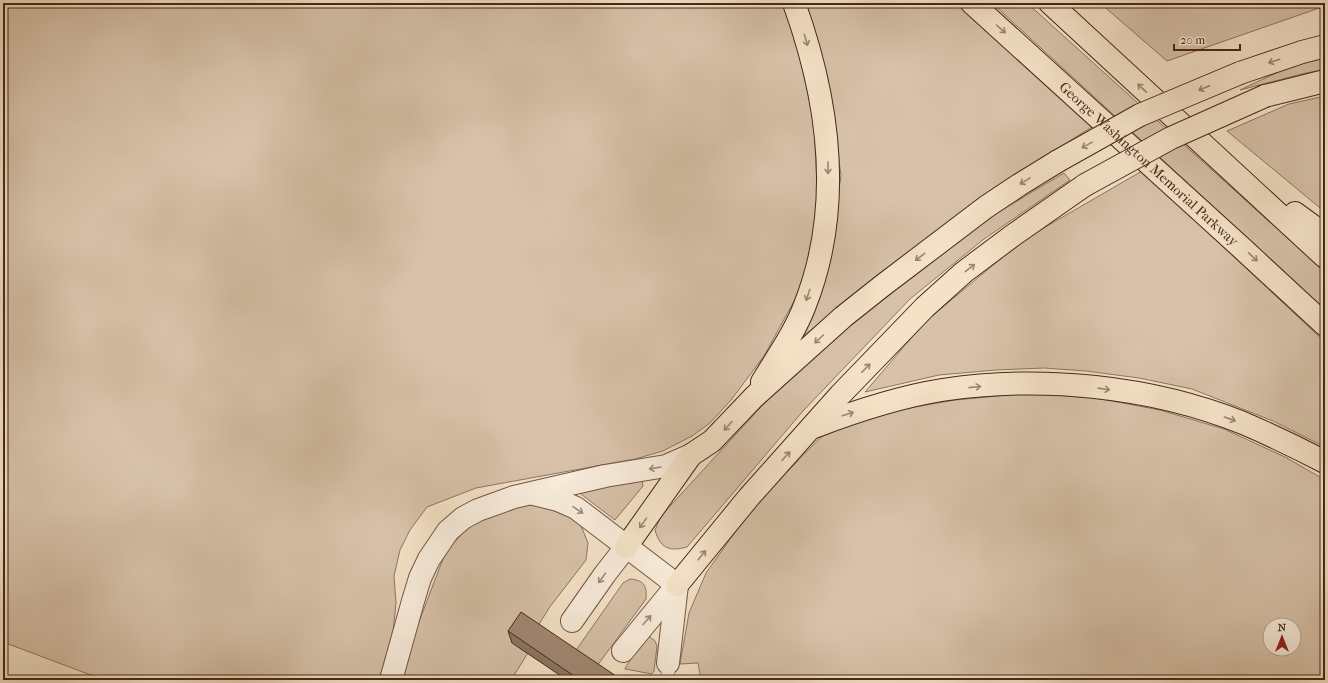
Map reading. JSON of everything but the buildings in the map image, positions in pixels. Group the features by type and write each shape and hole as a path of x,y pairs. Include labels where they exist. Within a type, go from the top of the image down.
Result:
{"highway":[{"path":"754,397 805,306 817,270 823,245 828,204 828,162 826,135 814,66 794,3"},
{"name":"George Washington Memorial Parkway","path":"972,3 1240,245 1325,325"},
{"path":"1050,3 1325,257"},
{"path":"626,547 691,455 716,438 754,397 843,317 986,207 1018,185 1058,161 1140,115 1240,73 1302,52 1325,46"},
{"path":"677,585 748,497 812,428 840,395 925,307 964,272 1006,240 1085,185 1171,138 1265,96 1325,81"},
{"path":"1220,159 1325,235"},
{"path":"812,428 838,417 891,401 942,390 995,384 1085,386 1139,394 1194,406 1242,423 1325,462"}],"street":[{"path":"391,680 420,578 428,559 448,531 463,518 478,510 514,497 605,476 666,466 691,455"},
{"path":"529,493 558,500 576,508 677,585"},
{"path":"572,621 626,547"},
{"path":"623,651 677,585"},
{"path":"668,672 677,585"}],"shaded area":[{"path":"3,3 783,3 794,31 814,121 818,208 804,283 764,356 731,400 710,423 692,436 663,451 635,459 476,488 427,507 410,530 400,550 394,576 396,603 393,632 379,680 104,680 3,642"},
{"path":"805,3 955,3 1095,125 1010,179 798,340 829,264 841,175 831,108"},
{"path":"992,3 1027,3 1325,272 1325,309"},
{"path":"1100,3 1325,3 1325,6 1167,61"},
{"path":"1325,58 1325,70 1306,73 1240,90 1289,67"},
{"path":"1325,96 1325,212 1227,131 1289,104"},
{"path":"1142,171 1325,342 1325,447 1273,421 1192,389 1139,378 1086,371 1044,368 939,375 865,392 925,322 1023,240"},
{"path":"1064,173 1070,180 984,239 910,299 803,411 687,547 670,549 663,545 655,530 661,516 782,384 866,310 992,216"},
{"path":"1029,393 1096,398 1160,410 1224,429 1285,457 1325,480 1325,680 701,680 698,663 680,664 689,613 706,573 753,507 821,437 873,414 955,400"},
{"path":"642,480 643,486 615,520 577,491"},
{"path":"543,504 565,511 580,523 588,543 586,560 549,608 535,631 513,643 528,653 511,680 400,680 409,648 446,551 476,519 508,506"},
{"path":"630,579 644,584 646,599 594,670 572,656 623,583"},
{"path":"650,637 655,641 657,646 654,671 652,674 625,669 642,643"}]}
